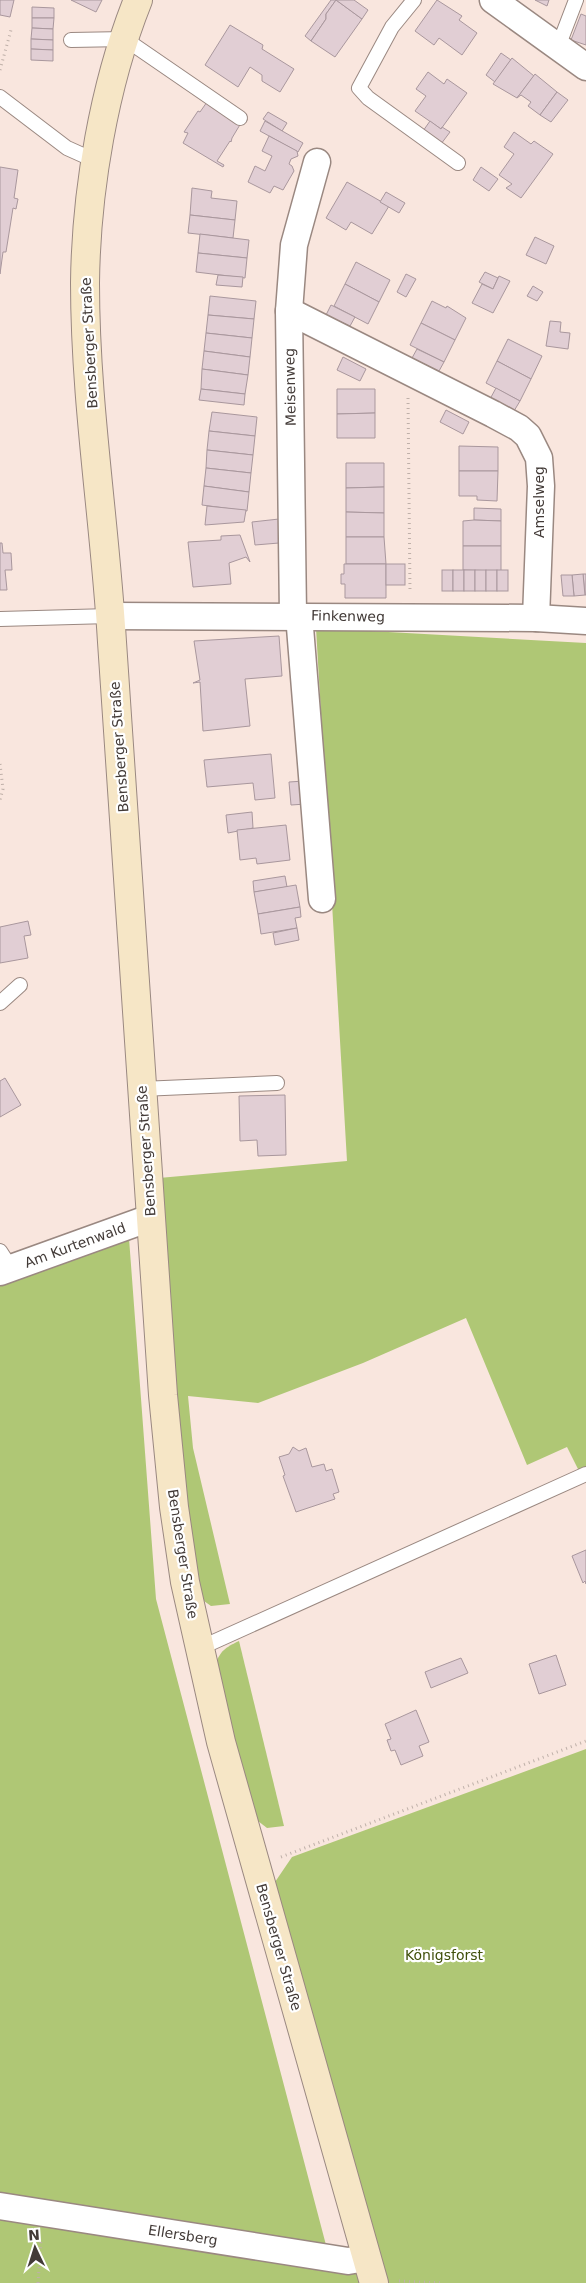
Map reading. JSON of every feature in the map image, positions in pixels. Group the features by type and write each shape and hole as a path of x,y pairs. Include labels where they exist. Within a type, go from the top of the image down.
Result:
{"main road":[{"name":"Bensberger Straße","path":"138,0 110,90 96,161 85,281 89,374 110,616 150,1218 163,1394 174,1507 185,1582 221,1742 371,2274"}],"street":[{"path":"493,0 586,67"},
{"name":"Meisenweg","path":"296,615 289,311 294,245 317,162"},
{"name":"Amselweg","path":"289,311 519,428 528,436 539,458 540,486 536,618"},
{"path":"296,615 322,899"},
{"name":"Finkenweg","path":"110,616 296,615 536,618 586,622"},
{"name":"Am Kurtenwald","path":"4,1264 150,1218"},
{"name":"Ellersberg","path":"0,2206 348,2261 371,2274"}],"lane":[{"path":"414,0 392,28 359,88 368,98 458,163"},
{"path":"558,47 576,0"},
{"path":"71,40 125,39 240,118"},
{"path":"0,97 67,148 96,161"},
{"path":"0,619 110,616"},
{"path":"0,1003 20,985"},
{"path":"141,1088 277,1083"},
{"path":"200,1648 586,1474"}],"path":[{"path":"0,70 11,30"},
{"path":"407,372 410,617"},
{"path":"0,764 3,789 0,800"},
{"path":"258,1868 293,1852 426,1804 586,1741"},
{"path":"38,2283 42,2214"},
{"path":"371,2274 444,2283"}],"green space":[{"path":"316,628 586,643 586,1468 579,1471 567,1447 527,1465 466,1318 363,1363 258,1403 188,1396 193,1448 230,1604 211,1606 204,1601 199,1592 185,1494 159,1178 347,1161"},
{"name":"Königsforst","path":"128,1225 156,1599 326,2245 379,2256 275,1882 292,1857 586,1749 586,2283 0,2283 0,1269"},
{"path":"239,1641 284,1826 267,1828 258,1821 234,1742 215,1665 224,1650"}],"building":[{"path":"0,0 14,0 10,17 0,15"},
{"path":"71,0 102,0 96,12"},
{"path":"331,0 336,0 311,41 305,36"},
{"path":"336,0 362,19 335,57 311,41"},
{"path":"336,0 354,0 368,10 362,19"},
{"path":"437,0 462,16 459,20 477,33 462,55 439,38 434,45 415,31"},
{"path":"535,0 549,0 547,6"},
{"path":"32,7 54,8 54,18 32,18"},
{"path":"581,14 586,16 586,45 571,40"},
{"path":"32,18 54,18 53,29 32,28"},
{"path":"230,25 263,45 262,49 294,69 280,92 262,81 262,75 250,67 238,87 205,65"},
{"path":"32,28 53,29 53,40 31,39"},
{"path":"31,39 53,40 53,50 31,49"},
{"path":"31,49 53,50 53,61 31,60"},
{"path":"501,53 511,60 495,82 486,75"},
{"path":"512,58 534,76 517,98 493,84"},
{"path":"428,72 444,84 447,79 467,93 441,129 415,111 426,96 416,89"},
{"path":"535,74 557,92 540,115 528,106 531,102 521,95 517,98"},
{"path":"557,92 568,100 551,122 540,115"},
{"path":"207,102 241,123 231,142 217,161 224,165 223,167 183,143 188,133 184,132 198,111 200,112"},
{"path":"268,112 287,123 282,131 263,119"},
{"path":"265,121 303,143 298,152 260,131"},
{"path":"430,121 441,129 442,127 450,132 441,144 423,131"},
{"path":"514,132 531,144 534,141 553,154 521,198 506,188 512,184 499,175 514,154 504,147"},
{"path":"269,136 297,151 298,156 291,159 289,164 294,171 283,190 274,186 270,193 248,182 255,166 265,171 272,156 262,151"},
{"path":"0,167 18,170 14,198 18,199 16,209 13,208 6,252 3,252 0,274"},
{"path":"481,167 498,179 489,191 473,180"},
{"path":"347,182 389,206 372,234 351,222 346,230 326,218"},
{"path":"192,188 212,191 211,198 237,201 235,220 190,215"},
{"path":"386,192 405,203 399,213 380,202"},
{"path":"190,215 235,220 233,238 188,233"},
{"path":"200,234 249,240 247,258 198,253"},
{"path":"535,237 554,246 546,264 526,255"},
{"path":"198,253 247,258 245,278 196,272"},
{"path":"356,262 390,280 379,302 345,284"},
{"path":"485,272 498,278 493,289 479,282"},
{"path":"406,274 416,279 406,297 397,292"},
{"path":"218,275 243,277 242,287 216,285"},
{"path":"499,276 510,281 493,313 472,303 482,284 493,289"},
{"path":"345,284 379,302 368,324 334,306"},
{"path":"533,286 543,292 537,301 527,296"},
{"path":"210,296 256,301 254,319 208,315"},
{"path":"432,301 446,308 447,306 466,318 455,340 421,323"},
{"path":"331,305 355,317 350,326 326,315"},
{"path":"208,315 254,319 252,338 206,333"},
{"path":"550,321 561,322 560,332 570,333 568,349 546,346"},
{"path":"421,323 455,340 444,362 410,345"},
{"path":"206,333 252,338 250,357 204,351"},
{"path":"508,339 542,356 531,379 497,361"},
{"path":"417,349 444,362 439,371 412,358"},
{"path":"204,351 250,357 248,375 202,369"},
{"path":"343,357 366,369 360,381 337,370"},
{"path":"497,361 531,379 520,401 486,383"},
{"path":"202,369 248,375 245,394 201,389"},
{"path":"496,388 520,401 514,411 490,399"},
{"path":"201,389 245,394 244,405 199,400"},
{"path":"337,389 375,389 375,413 337,414"},
{"path":"446,410 469,422 463,434 440,422"},
{"path":"212,412 257,417 255,436 209,431"},
{"path":"375,413 375,438 337,438 337,414"},
{"path":"209,431 255,436 253,455 207,450"},
{"path":"459,446 498,447 498,471 459,471"},
{"path":"207,450 253,455 251,473 206,468"},
{"path":"346,463 384,463 384,487 346,488"},
{"path":"206,468 251,473 249,492 204,486"},
{"path":"459,471 498,471 497,501 477,500 477,496 459,496"},
{"path":"204,486 249,492 247,511 202,505"},
{"path":"384,487 384,513 346,512 346,488"},
{"path":"207,506 246,510 244,522 205,525"},
{"path":"474,508 501,509 501,521 474,520"},
{"path":"346,512 384,513 384,537 346,537"},
{"path":"279,519 279,543 255,545 252,522"},
{"path":"463,521 501,521 501,546 463,546"},
{"path":"240,535 250,562 246,557 229,563 231,584 193,587 188,542 221,540 221,536"},
{"path":"346,537 384,537 386,564 346,564"},
{"path":"0,543 2,543 3,553 11,553 12,570 5,570 7,590 0,590"},
{"path":"463,546 501,546 501,571 463,570"},
{"path":"344,564 386,564 386,598 345,598 345,584 341,584"},
{"path":"386,564 405,564 405,585 386,585"},
{"path":"442,570 453,570 453,591 442,591"},
{"path":"453,570 464,570 464,591 453,591"},
{"path":"464,570 475,570 475,591 464,591"},
{"path":"475,570 486,570 486,591 475,591"},
{"path":"486,570 497,570 497,591 486,591"},
{"path":"497,570 508,570 508,591 497,591"},
{"path":"583,574 586,574 586,595 585,595"},
{"path":"583,574 585,595 574,596 572,575"},
{"path":"561,575 572,575 574,596 563,596"},
{"path":"279,636 282,676 245,679 250,726 203,731 200,682 193,683 200,680 194,641"},
{"path":"271,754 275,798 255,800 253,783 207,787 204,760"},
{"path":"304,781 306,804 291,805 289,782"},
{"path":"252,812 253,828 228,833 226,815"},
{"path":"286,825 290,860 257,864 256,858 240,860 237,830"},
{"path":"285,876 287,887 254,892 253,881"},
{"path":"296,885 300,907 258,914 254,892"},
{"path":"300,907 301,917 295,918 297,928 261,934 258,914"},
{"path":"28,921 31,935 24,936 28,958 0,963 0,927"},
{"path":"297,928 299,940 275,945 273,933"},
{"path":"5,1078 21,1105 0,1117 0,1081"},
{"path":"285,1095 286,1155 258,1156 257,1140 240,1141 239,1096"},
{"path":"293,1447 299,1451 306,1448 312,1467 324,1464 326,1471 332,1469 339,1492 333,1494 335,1499 296,1512 283,1476 285,1475 279,1457 289,1454"},
{"path":"586,1550 586,1584 585,1581 583,1583 572,1556"},
{"path":"556,1655 566,1685 539,1694 529,1664"},
{"path":"461,1658 468,1673 431,1688 425,1672"},
{"path":"416,1710 429,1742 419,1746 423,1756 401,1765 395,1750 391,1751 387,1740 391,1739 385,1724"}]}
